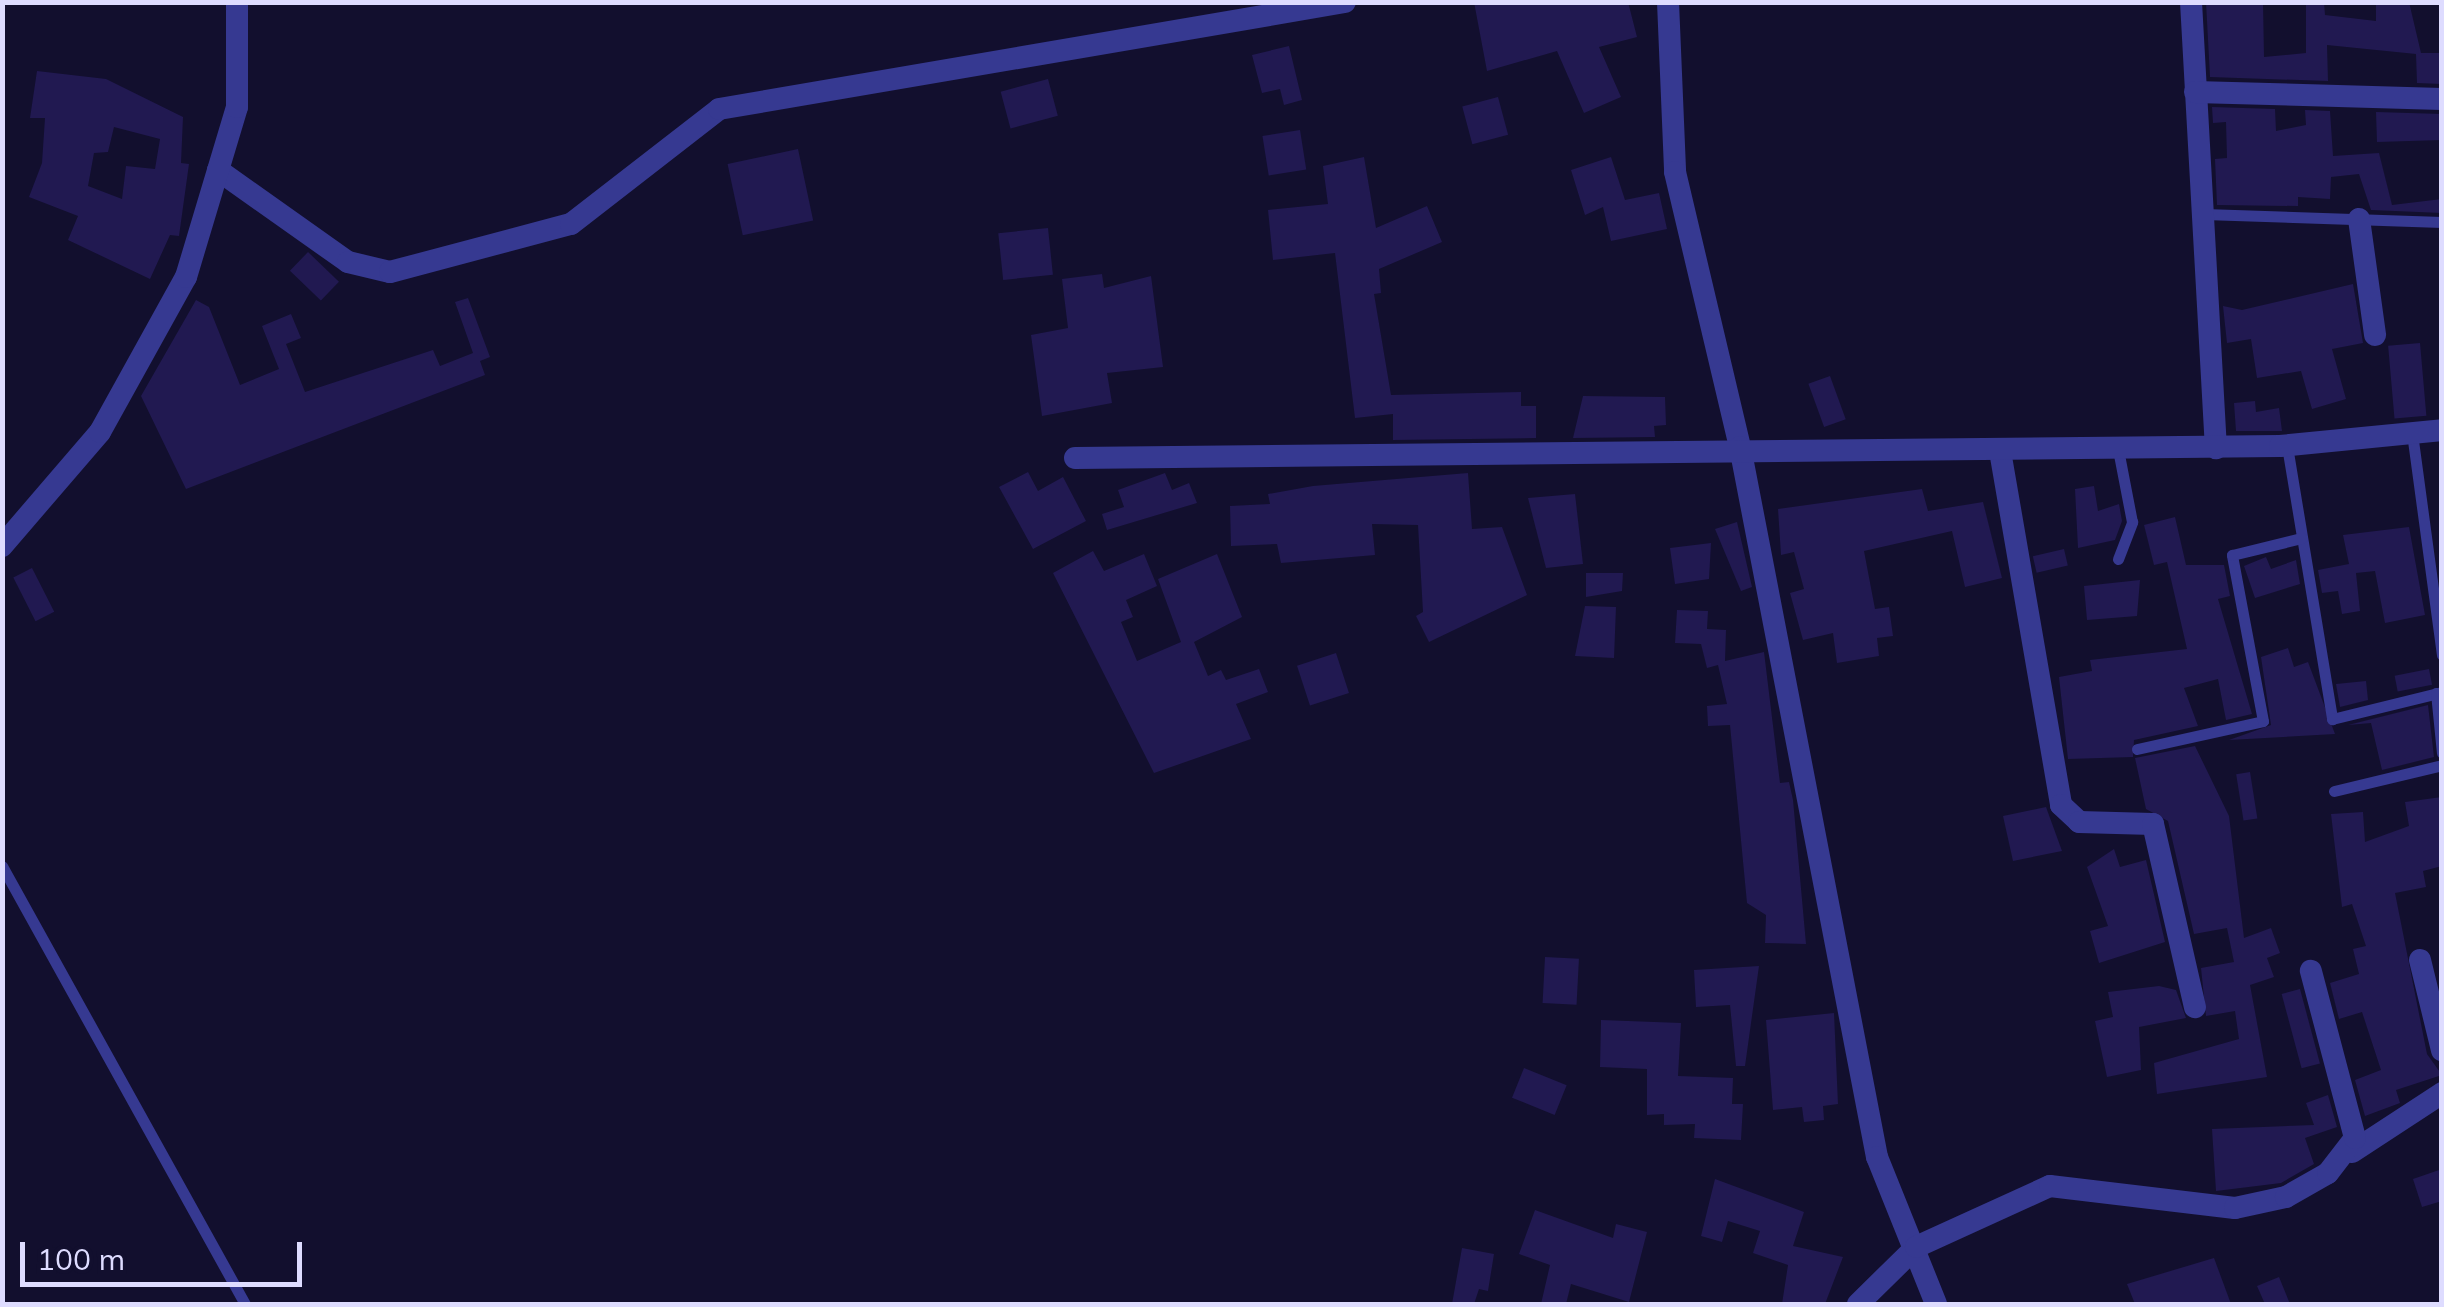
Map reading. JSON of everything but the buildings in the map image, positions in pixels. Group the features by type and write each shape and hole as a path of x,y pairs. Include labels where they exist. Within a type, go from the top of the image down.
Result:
{"street":[{"path":"2,546 100,432 186,277 237,107 237,2"},
{"path":"218,170 348,262 390,272 571,224 719,109 1345,2"},
{"path":"1668,2 1675,172 1740,447 1877,1157 1936,1304"},
{"path":"2191,2 2216,448"},
{"path":"2195,92 2442,98"},
{"path":"2360,219 2375,335"},
{"path":"1074,458 1740,447 2000,451 2216,448 2287,446 2442,430"},
{"path":"2000,451 2061,804 2079,822 2153,824 2194,1007"},
{"path":"2420,960 2442,1050"},
{"path":"2310,970 2352,1152"},
{"path":"1858,1304 1916,1247 2050,1186 2235,1208 2286,1197 2442,1092"}],"lane":[{"path":"2204,214 2442,222"},
{"path":"2412,434 2442,655"},
{"path":"2287,446 2332,719 2439,692 2442,753"},
{"path":"2118,449 2132,522 2118,559"},
{"path":"2137,748 2263,721 2232,555 2302,538"},
{"path":"2334,791 2442,764"},
{"path":"2,866 245,1304"}]}
